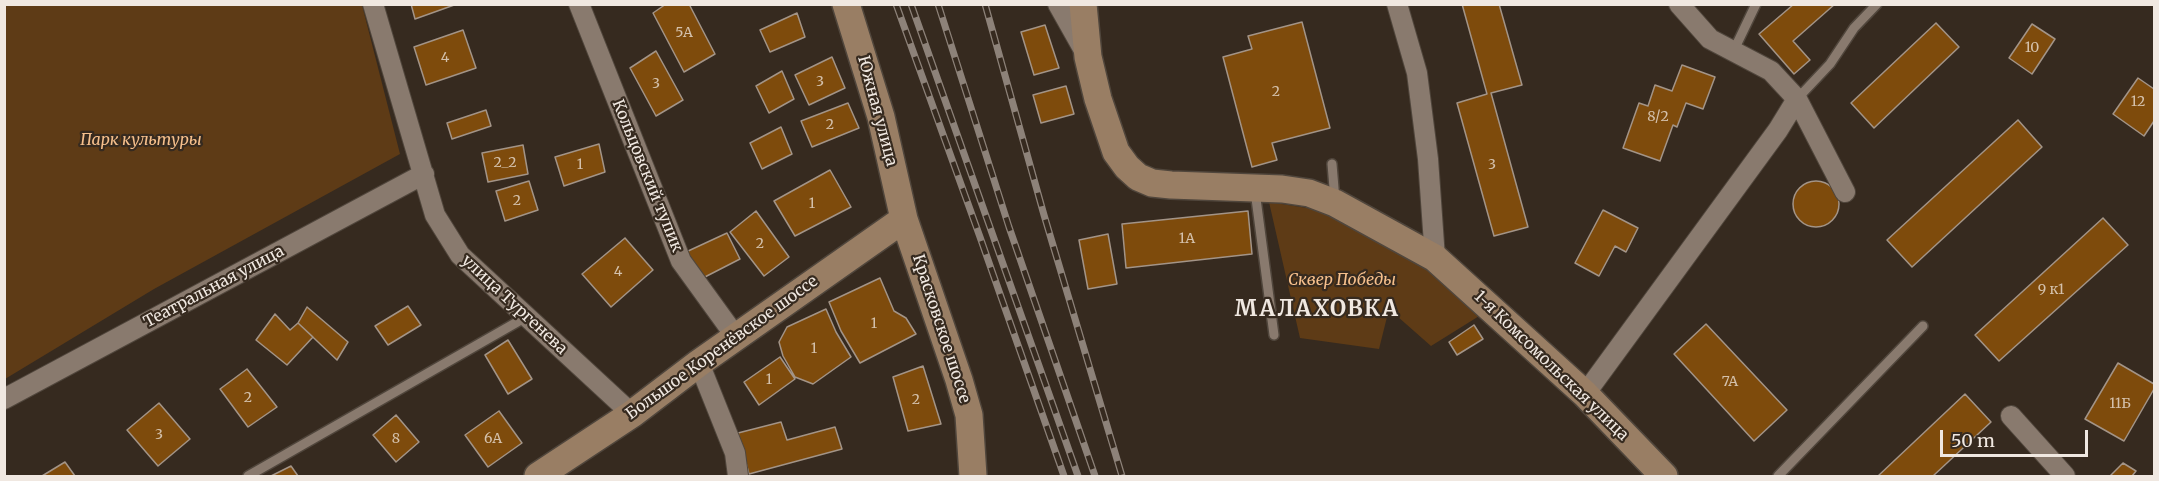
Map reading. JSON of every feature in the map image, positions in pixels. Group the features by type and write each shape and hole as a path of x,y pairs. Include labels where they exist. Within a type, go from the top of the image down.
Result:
{"main road":[{"name":"Южная улица","path":"846,4 881,117 904,219"},
{"name":"1-я Комсомольская улица","path":"1083,4 1088,57 1098,99 1116,152 1138,177 1152,183 1171,185 1282,189 1309,193 1335,203 1435,258 1585,394 1664,477"},
{"name":"Большое Коренёвское шоссе","path":"538,477 632,414 699,363 904,219"},
{"name":"Красковское шоссе","path":"904,219 963,392 969,415 973,477"}],"street":[{"name":"улица Тургенева","path":"373,4 435,215 460,255 632,414"},
{"name":"Кольцовский тупик","path":"579,4 681,261 736,337"},
{"path":"1058,4 1088,57"},
{"path":"1397,4 1417,73 1428,159 1435,258"},
{"path":"1679,4 1710,39 1771,71 1797,99 1845,192"},
{"path":"1585,394 1778,129 1797,99"},
{"name":"Театральная улица","path":"4,399 424,174"},
{"path":"699,363 735,453 738,477"},
{"path":"2011,416 2065,477"}],"lane":[{"path":"1733,52 1756,4"},
{"path":"1797,99 1830,64 1854,28 1877,4"},
{"path":"1332,164 1335,203"},
{"path":"1255,189 1274,335"},
{"path":"248,477 526,317"},
{"path":"1778,477 1923,326"}],"green space":[{"name":"Парк культуры","path":"5,4 362,5 400,154 154,289 5,379"},
{"name":"Сквер Победы","path":"1269,202 1326,211 1427,263 1484,313 1431,346 1389,309 1379,349 1300,338"}],"building":[{"path":"411,4 457,4 415,19"},
{"path":"666,4 689,4 715,54 684,72 653,13"},
{"path":"1462,4 1499,4 1522,85 1491,93 1528,227 1494,236 1457,103 1487,94"},
{"path":"1794,4 1835,4 1793,41 1810,60 1794,74 1759,34"},
{"path":"797,13 805,37 770,52 760,30"},
{"path":"1302,22 1330,128 1272,143 1277,160 1252,167 1223,57 1252,49 1248,36"},
{"path":"1936,23 1959,47 1874,128 1851,103"},
{"path":"2032,24 2055,39 2032,74 2009,58"},
{"path":"1045,25 1059,68 1034,75 1021,32"},
{"path":"463,30 476,68 426,85 414,47"},
{"path":"656,51 683,100 656,116 630,68"},
{"path":"832,57 845,88 809,105 795,75"},
{"path":"1682,65 1715,77 1703,109 1686,103 1677,127 1673,125 1660,161 1623,148 1639,103 1648,106 1655,85 1672,91"},
{"path":"782,71 794,99 769,113 756,86"},
{"path":"2138,78 2154,89 2154,121 2144,136 2113,114"},
{"path":"1066,86 1074,114 1041,123 1033,95"},
{"path":"848,103 859,128 812,147 801,121"},
{"path":"486,110 491,126 452,139 447,123"},
{"path":"2018,120 2042,147 1912,267 1887,240"},
{"path":"781,127 792,154 762,169 750,143"},
{"path":"599,144 605,172 564,186 555,157"},
{"path":"523,145 528,174 488,182 482,153"},
{"path":"830,170 851,207 795,236 774,201"},
{"path":"529,181 538,210 505,221 496,191"},
{"path":"1816,181 1832,188 1839,204 1832,220 1816,227 1800,220 1793,204 1800,188"},
{"path":"1603,210 1638,228 1626,252 1615,246 1599,276 1575,263"},
{"path":"756,211 789,257 764,276 730,232"},
{"path":"1248,211 1252,254 1126,268 1122,224"},
{"path":"2103,218 2128,245 1999,361 1975,335"},
{"path":"727,233 740,259 699,280 686,252"},
{"path":"1108,234 1117,284 1088,289 1079,240"},
{"path":"625,238 653,270 611,307 582,274"},
{"path":"880,278 894,311 906,318 916,334 860,363 841,331 829,302"},
{"path":"408,306 421,325 388,345 375,326"},
{"path":"307,307 348,342 337,360 298,323"},
{"path":"826,309 851,357 813,384 795,377 783,356 779,342 787,327"},
{"path":"275,314 290,330 298,323 313,337 287,365 256,340"},
{"path":"1706,324 1787,410 1754,441 1674,354"},
{"path":"1474,325 1483,339 1457,355 1449,342"},
{"path":"508,340 532,379 508,394 485,355"},
{"path":"780,357 795,379 759,405 744,382"},
{"path":"2118,363 2154,384 2154,389 2124,441 2085,419"},
{"path":"923,366 941,424 908,431 893,377"},
{"path":"247,369 277,407 248,427 220,389"},
{"path":"1965,394 1991,422 1933,476 1878,476"},
{"path":"159,403 190,439 158,466 127,430"},
{"path":"499,411 522,443 488,467 465,435"},
{"path":"396,415 419,442 396,462 373,435"},
{"path":"781,422 787,440 835,427 842,449 749,474 738,433"},
{"path":"65,462 75,476 42,476"},
{"path":"2123,463 2136,471 2132,476 2110,476"},
{"path":"291,466 298,476 271,476"}],"railway":[{"path":"896,4 1064,476"},
{"path":"911,4 1078,476"},
{"path":"938,4 1009,227 1095,476"},
{"path":"985,4 1044,215 1122,476"}],"district":[{"name":"МАЛАХОВКА","path":"1317,310"}]}
